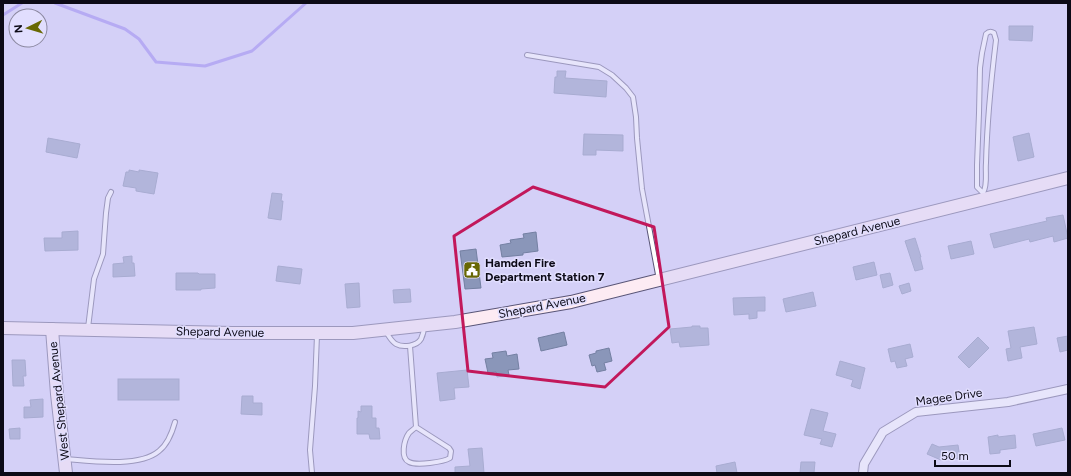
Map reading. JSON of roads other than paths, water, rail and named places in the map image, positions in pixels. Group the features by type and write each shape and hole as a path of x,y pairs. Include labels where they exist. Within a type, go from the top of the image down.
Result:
{"main road":[{"name":"Shepard Avenue","path":"3,328 232,333 353,333 455,322 571,302 983,196 1068,178"},
{"name":"West Shepard Avenue","path":"52,329 54,364 66,473"}],"street":[{"name":"Magee Drive","path":"863,473 864,464 883,432 916,412 1008,402 1068,389"}],"lane":[{"path":"991,32 994,33 996,40 988,117 986,185 983,196 977,186 980,68 986,34 991,32"},
{"path":"527,55 598,67 612,75 633,97 642,189 659,280"},
{"path":"88,330 94,279 102,254 107,206 111,192"},
{"path":"385,330 390,339 397,345 410,346 421,340 424,325"},
{"path":"312,473 310,444 315,386 317,333"},
{"path":"410,346 416,427"},
{"path":"65,459 114,462 143,459 158,452 166,444 172,433 175,422"},
{"path":"416,427 449,448 451,451 450,458 445,461 417,464 407,461 404,454 405,443 409,433 416,427"}],"waterway":[{"path":"3,15 22,3"},
{"path":"55,3 125,29 139,39 156,62 205,66 252,51 306,3"}],"place":[{"name":"Hamden Fire Department Station 7","path":"472,270"}]}
